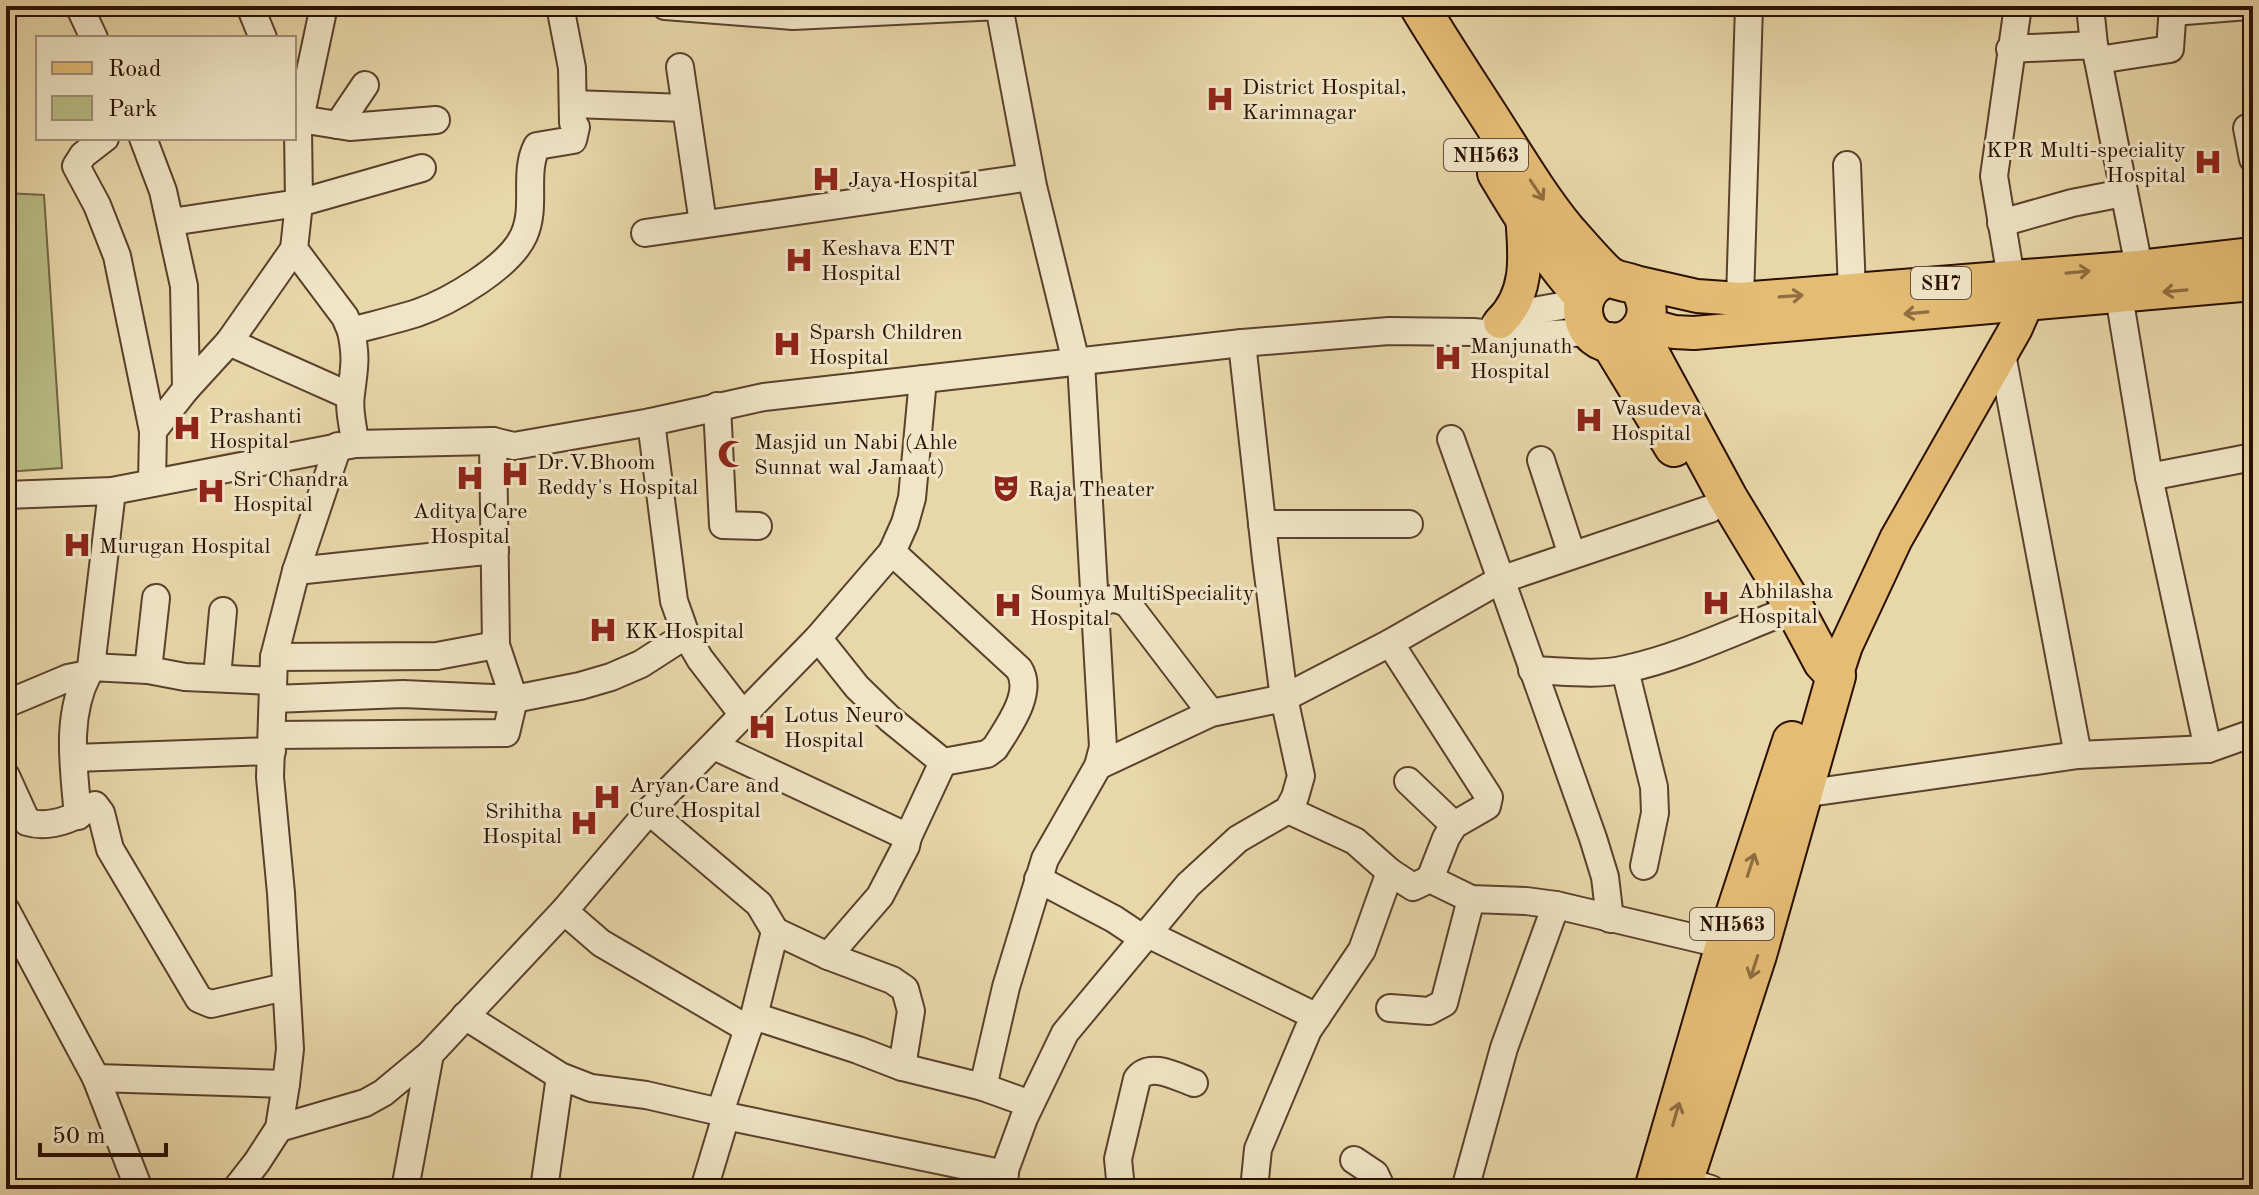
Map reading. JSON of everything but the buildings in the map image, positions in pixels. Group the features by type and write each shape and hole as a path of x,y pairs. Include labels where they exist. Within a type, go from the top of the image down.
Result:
{"highway":[{"name":"NH563","path":"1394,6 1552,260 1612,311 1691,433 1792,604 1824,682 1802,794 1757,955 1678,1184"},
{"name":"NH563","path":"1419,6 1539,193 1567,231 1612,311 1710,509 1774,616 1824,682"},
{"name":"NH563","path":"1678,1184 1725,945 1824,682"}],"main road":[{"path":"1486,327 1513,309 1522,283 1525,265 1522,215"},
{"name":"SH7","path":"1612,311 1674,332 1694,333 2017,291 2139,267 2253,254"},
{"name":"SH7","path":"1612,311 1697,296 1740,299 1852,291 2017,291 2119,296 2253,284"},
{"path":"1824,682 1846,646 1896,539 2002,354 2017,291"},
{"path":"1824,682 1845,606 1956,393 2017,291"}],"street":[{"path":"79,6 93,36"},
{"path":"250,6 262,36"},
{"path":"153,431 229,342 294,249 299,203 297,122 324,6"},
{"path":"351,331 419,313 450,298 502,264 525,235 532,202 530,169 533,153 537,146 573,140 576,127 573,123 572,68 560,6"},
{"path":"665,6 793,16 999,6 1031,177 1078,362 1103,747 1098,766 1045,859 1006,987 983,1087"},
{"path":"1740,299 1749,6"},
{"path":"2017,291 1994,176 2018,6"},
{"path":"2090,6 2096,52 2139,267"},
{"path":"2010,49 2096,52 2170,49 2173,9 2248,6"},
{"path":"680,67 703,223"},
{"path":"338,125 365,85"},
{"path":"573,104 686,108"},
{"path":"297,122 376,126 436,120"},
{"path":"2247,128 2253,159"},
{"path":"102,140 83,155 76,166 97,205 117,256 153,431 152,483"},
{"path":"144,140 163,191 184,286 186,389"},
{"path":"1847,165 1852,291"},
{"path":"171,222 299,203 422,168"},
{"path":"645,233 1031,177"},
{"path":"2001,223 2072,203 2123,193"},
{"path":"236,1189 279,1128 290,1049 281,893 270,777 273,679 296,571 347,445 350,396 355,374 356,353 345,317 294,249"},
{"path":"2119,296 2149,477 2208,749"},
{"path":"6,495 112,491 347,445 493,441 514,446 651,422 764,397 1242,343 1486,327 1514,336 1612,311"},
{"path":"229,342 350,396"},
{"path":"465,1016 560,1076 591,1088 646,1095 1001,1182 1030,1104 1065,1033 1188,885 1238,839 1288,810 1301,776 1284,698 1242,343"},
{"path":"2002,354 2078,755"},
{"path":"279,1128 365,1103 383,1093 430,1054 564,911 649,811 818,638 892,552 912,498 923,379"},
{"path":"717,406 723,525 758,526"},
{"path":"651,422 674,601 686,635 700,659 744,716"},
{"path":"1451,439 1593,838 1605,877 1610,919"},
{"path":"74,758 272,743 506,733 514,699 496,645 493,441"},
{"path":"2149,477 2253,457"},
{"path":"1541,460 1572,555"},
{"path":"78,816 74,714 78,692 90,671 112,491"},
{"path":"1098,766 1211,713 1284,698 1390,643 1500,580 1710,509"},
{"path":"1262,524 1409,524"},
{"path":"296,571 495,550"},
{"path":"818,638 857,687 890,719 943,762 987,754 995,748 1025,688 1023,676 892,552"},
{"path":"148,670 156,598"},
{"path":"1095,605 1110,598 1128,604 1211,713"},
{"path":"217,677 223,611"},
{"path":"1532,670 1625,670 1774,616"},
{"path":"6,704 90,671 148,670 185,677 273,679 403,694 514,699 611,677 641,664 686,635"},
{"path":"1288,810 1355,841 1390,872 1413,887 1430,879 1454,825 1487,806 1488,792 1390,643"},
{"path":"273,679 496,645"},
{"path":"1625,670 1654,787 1655,813 1644,866"},
{"path":"1802,794 2078,755 2208,749 2251,741"},
{"path":"714,746 908,837"},
{"path":"828,956 880,896 943,762"},
{"path":"6,776 27,822 40,826 78,816 95,805 101,813 110,849 199,999 211,1004 285,987"},
{"path":"1408,781 1454,825"},
{"path":"649,811 759,904 775,931 828,956 892,980 905,989 911,1011 902,1067"},
{"path":"1254,1189 1258,1149 1308,1030 1362,950 1390,872"},
{"path":"1038,879 1145,936 1317,1017"},
{"path":"1430,879 1471,899 1556,905 1725,945"},
{"path":"1390,1008 1429,1011 1444,1003 1471,899"},
{"path":"1465,1189 1504,1048 1556,905"},
{"path":"6,910 96,1078 139,1189"},
{"path":"564,911 601,943 751,1022 858,1050 902,1067 983,1087 1030,1104"},
{"path":"704,1189 775,931"},
{"path":"405,1189 430,1054"},
{"path":"1121,1189 1118,1159 1137,1079 1148,1070 1194,1083"},
{"path":"544,1189 560,1076"},
{"path":"96,1078 286,1084"},
{"path":"1354,1160 1375,1174 1382,1189"}],"green space":[{"path":"6,193 44,195 62,468 6,472"}],"place":[{"name":"District Hospital, Karimnagar","path":"1220,99"},
{"name":"KPR Multi-speciality Hospital","path":"2208,162"},
{"name":"Jaya Hospital","path":"826,179"},
{"name":"Keshava ENT Hospital","path":"799,260"},
{"name":"Sparsh Children Hospital","path":"787,344"},
{"name":"Manjunath Hospital","path":"1448,358"},
{"name":"Vasudeva Hospital","path":"1589,420"},
{"name":"Prashanti Hospital","path":"187,428"},
{"name":"Masjid un Nabi (Ahle Sunnat wal Jamaat)","path":"732,454"},
{"name":"Dr.V.Bhoom Reddy's Hospital","path":"515,474"},
{"name":"Aditya Care Hospital","path":"470,478"},
{"name":"Raja Theater","path":"1006,488"},
{"name":"Sri Chandra Hospital","path":"211,491"},
{"name":"Murugan Hospital","path":"77,545"},
{"name":"Abhilasha Hospital","path":"1716,603"},
{"name":"Soumya MultiSpeciality Hospital","path":"1008,605"},
{"name":"KK Hospital","path":"603,630"},
{"name":"Lotus Neuro Hospital","path":"762,727"},
{"name":"Aryan Care and Cure Hospital","path":"607,797"},
{"name":"Srihitha Hospital","path":"584,823"}]}
